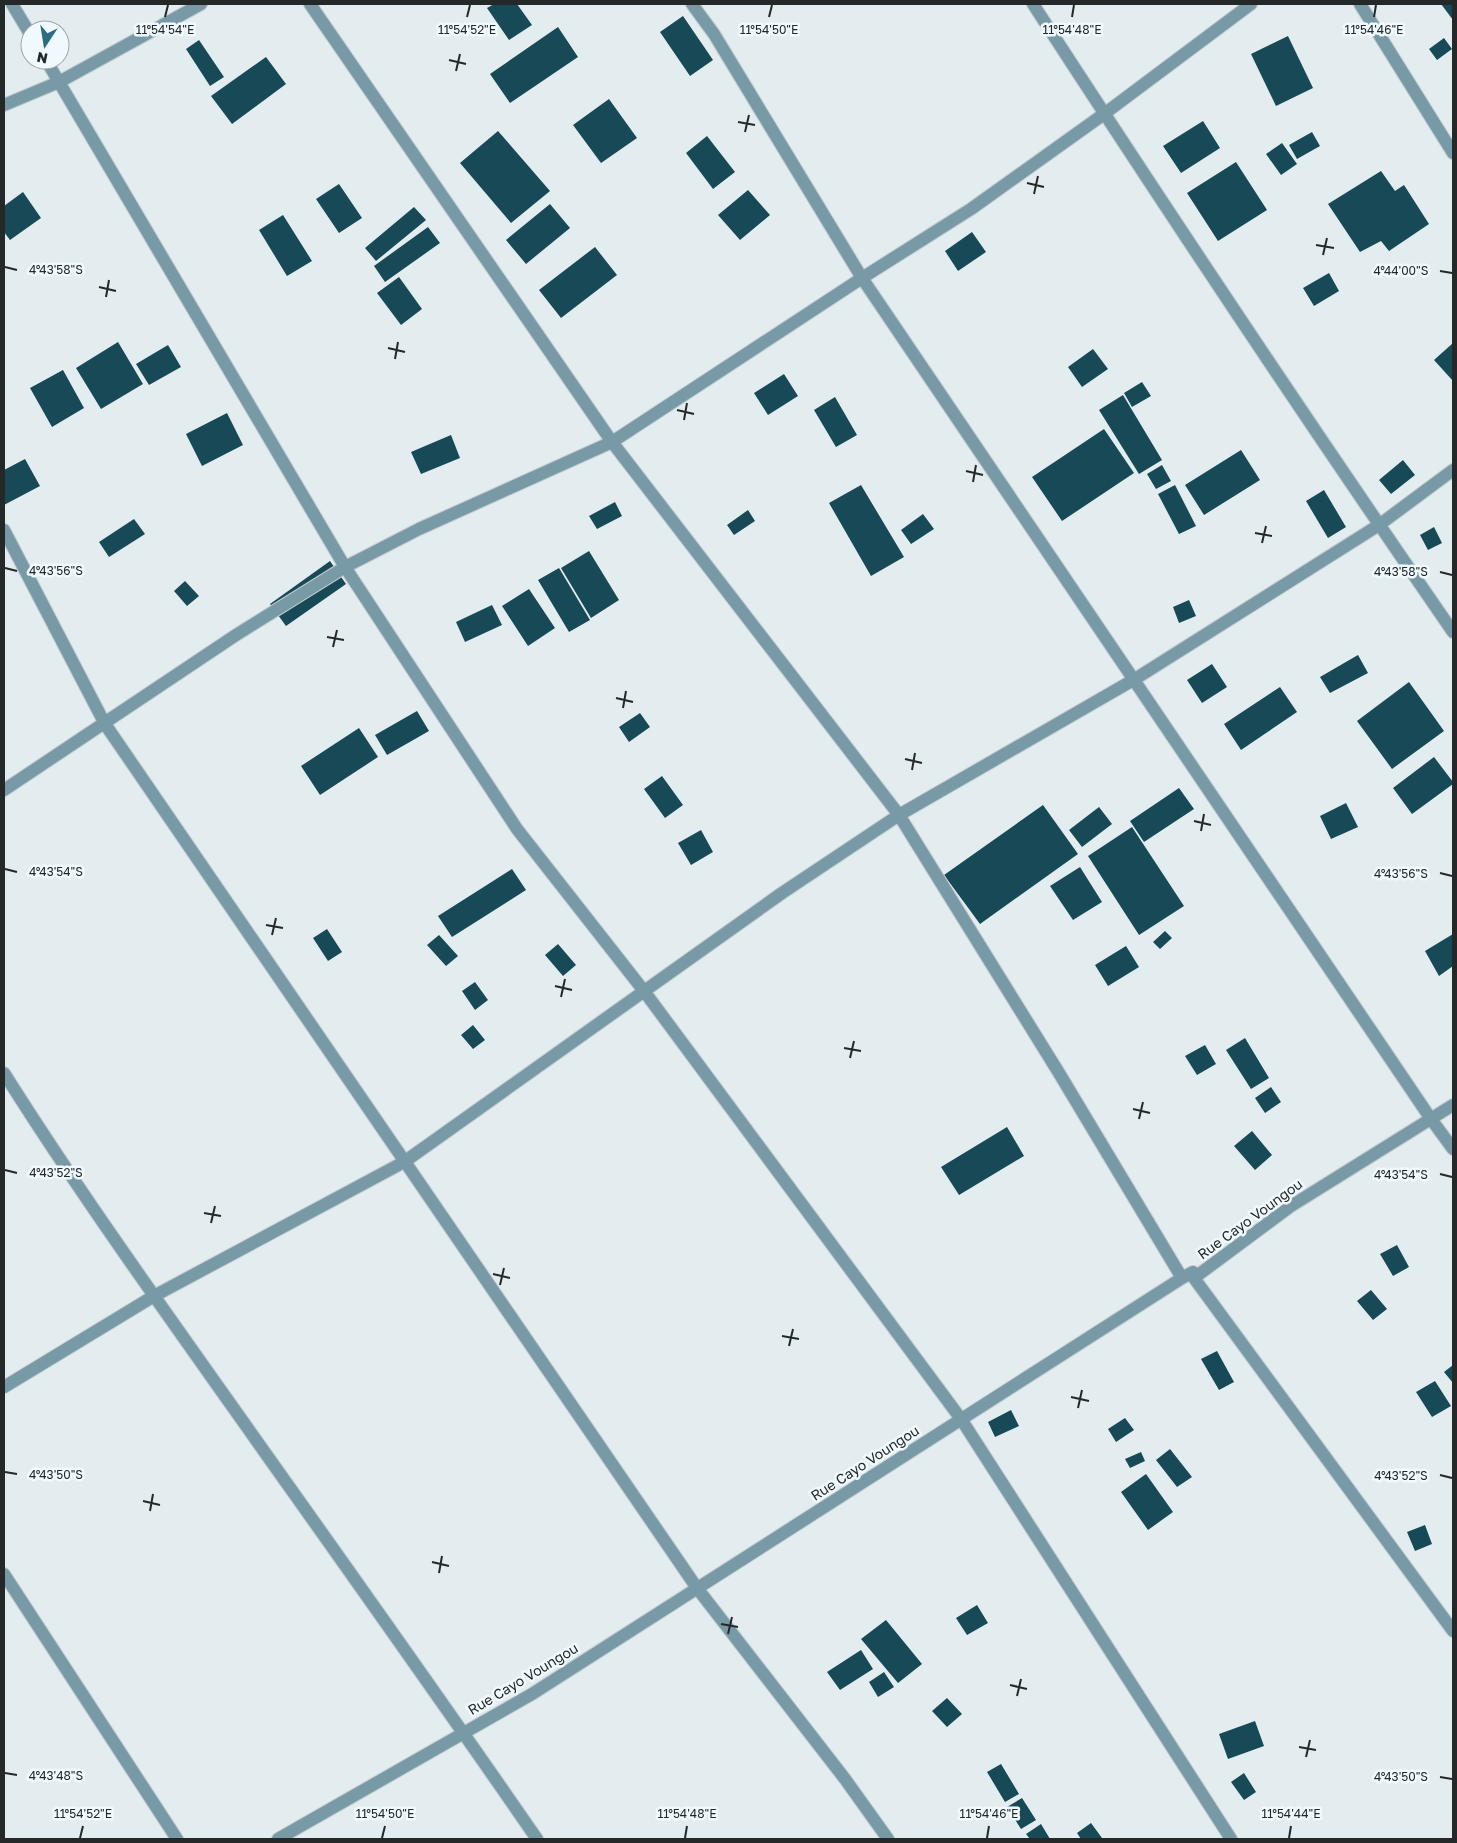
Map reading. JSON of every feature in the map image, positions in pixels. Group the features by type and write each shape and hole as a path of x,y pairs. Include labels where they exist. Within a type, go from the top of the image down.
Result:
{"street":[{"path":"12,4 22,20"},
{"path":"4,105 59,82 201,4"},
{"path":"310,4 612,442 899,815 1188,1278 1453,1631"},
{"path":"692,4 714,34 862,278 1453,1149"},
{"path":"1033,4 1104,114 1379,525 1453,632"},
{"path":"4,790 228,641 345,567 418,529 612,442 971,209 1104,114 1251,4"},
{"path":"1360,4 1453,153"},
{"path":"52,70 345,567 517,829 644,991 962,1419 1231,1839"},
{"path":"4,1387 154,1296 404,1162 782,893 899,815 1135,680 1379,525 1453,470"},
{"path":"4,530 105,724 697,1588 845,1779 888,1839"},
{"path":"4,1073 30,1115 154,1296 464,1732 537,1839"},
{"name":"Rue Cayo Voungou","path":"278,1839 532,1694 962,1419 1188,1278 1291,1206 1453,1105"},
{"path":"4,1574 177,1839"}],"building":[{"path":"494,4 517,4 532,25 509,40 487,8"},
{"path":"1441,4 1453,4 1453,20"},
{"path":"683,16 713,60 690,76 660,32"},
{"path":"558,27 578,57 510,103 490,74"},
{"path":"1288,36 1313,88 1276,106 1251,54"},
{"path":"1444,38 1452,49 1437,60 1429,49"},
{"path":"199,40 224,77 210,86 186,49"},
{"path":"266,57 286,84 232,124 211,96"},
{"path":"609,99 637,138 601,163 573,125"},
{"path":"1203,121 1220,148 1181,173 1163,146"},
{"path":"498,131 550,191 511,223 460,163"},
{"path":"1312,132 1320,146 1297,159 1289,145"},
{"path":"707,136 735,172 713,189 686,153"},
{"path":"1282,143 1297,164 1281,175 1266,154"},
{"path":"1236,162 1267,210 1218,241 1187,193"},
{"path":"1381,171 1395,191 1404,185 1429,224 1389,251 1381,241 1360,252 1328,204"},
{"path":"339,184 362,218 339,233 316,199"},
{"path":"748,190 770,215 740,240 718,215"},
{"path":"23,192 41,218 10,240 4,232 4,206"},
{"path":"550,204 570,228 526,264 506,240"},
{"path":"414,207 426,220 376,261 365,248"},
{"path":"283,215 312,261 287,276 259,230"},
{"path":"428,227 440,243 385,282 374,266"},
{"path":"972,232 986,252 958,271 945,251"},
{"path":"595,247 617,275 561,318 539,290"},
{"path":"1329,273 1339,291 1314,306 1303,288"},
{"path":"399,277 422,309 401,325 377,293"},
{"path":"118,342 143,384 101,409 76,368"},
{"path":"1453,343 1453,381 1434,360"},
{"path":"168,345 181,367 149,385 136,364"},
{"path":"1093,349 1108,369 1082,387 1068,367"},
{"path":"63,370 84,408 52,427 30,388"},
{"path":"784,374 798,396 768,415 754,393"},
{"path":"1142,382 1151,396 1132,407 1124,393"},
{"path":"1123,395 1162,460 1139,474 1099,410"},
{"path":"835,397 857,435 836,447 814,410"},
{"path":"227,413 243,445 202,466 186,434"},
{"path":"1104,429 1134,473 1062,521 1032,477"},
{"path":"451,435 460,458 421,474 411,452"},
{"path":"1241,450 1260,480 1204,515 1185,485"},
{"path":"25,459 40,486 4,505 4,470"},
{"path":"1403,460 1415,475 1391,494 1379,480"},
{"path":"1162,465 1171,481 1156,489 1147,474"},
{"path":"861,485 904,557 871,576 829,503"},
{"path":"1175,485 1196,526 1179,534 1158,494"},
{"path":"1324,490 1346,527 1328,538 1306,501"},
{"path":"615,502 622,516 597,529 589,516"},
{"path":"748,510 755,521 734,535 727,525"},
{"path":"923,514 934,529 911,544 901,530"},
{"path":"134,519 145,534 109,557 99,542"},
{"path":"1434,527 1442,543 1428,550 1420,535"},
{"path":"589,551 619,600 591,618 561,568"},
{"path":"330,561 346,584 286,626 270,604"},
{"path":"559,568 590,620 569,632 538,580"},
{"path":"185,581 199,596 187,606 174,591"},
{"path":"529,589 555,628 528,646 502,606"},
{"path":"1189,600 1196,616 1179,623 1173,607"},
{"path":"492,605 502,625 465,642 456,622"},
{"path":"1358,655 1368,673 1330,693 1320,677"},
{"path":"1212,664 1227,687 1202,703 1187,680"},
{"path":"1409,682 1444,731 1392,769 1357,721"},
{"path":"1280,687 1297,712 1241,750 1224,724"},
{"path":"417,711 429,731 387,755 375,735"},
{"path":"640,713 650,727 629,742 619,727"},
{"path":"359,728 378,757 320,795 301,766"},
{"path":"1434,757 1453,784 1412,814 1393,788"},
{"path":"662,776 683,805 665,818 644,789"},
{"path":"1179,788 1194,809 1144,842 1130,821"},
{"path":"1346,803 1358,827 1331,839 1320,816"},
{"path":"1043,805 1078,854 980,924 944,875"},
{"path":"1099,807 1112,824 1082,847 1069,830"},
{"path":"1132,827 1184,906 1139,935 1088,856"},
{"path":"701,830 713,852 691,865 678,843"},
{"path":"1080,867 1102,902 1073,920 1050,886"},
{"path":"512,869 526,890 452,937 438,916"},
{"path":"327,929 342,952 328,961 313,938"},
{"path":"1165,931 1172,938 1160,949 1153,942"},
{"path":"1453,934 1453,966 1439,976 1425,951"},
{"path":"439,935 458,956 446,966 427,945"},
{"path":"558,944 576,965 563,976 545,955"},
{"path":"1126,946 1139,967 1108,986 1095,965"},
{"path":"475,982 488,1000 475,1010 462,991"},
{"path":"473,1025 485,1040 473,1049 461,1035"},
{"path":"1245,1038 1269,1078 1251,1089 1226,1050"},
{"path":"1205,1045 1216,1064 1197,1075 1185,1056"},
{"path":"1271,1087 1281,1102 1265,1113 1255,1098"},
{"path":"1007,1127 1024,1156 959,1195 941,1167"},
{"path":"1252,1131 1272,1155 1255,1170 1234,1146"},
{"path":"1397,1245 1409,1267 1393,1276 1380,1254"},
{"path":"1371,1290 1387,1309 1373,1320 1357,1301"},
{"path":"1217,1351 1234,1382 1219,1390 1201,1359"},
{"path":"1453,1365 1453,1383 1444,1372"},
{"path":"1435,1381 1451,1406 1432,1417 1416,1392"},
{"path":"1011,1410 1019,1426 995,1437 988,1422"},
{"path":"1125,1418 1134,1430 1116,1442 1108,1429"},
{"path":"1170,1449 1192,1477 1177,1487 1156,1460"},
{"path":"1141,1452 1145,1461 1130,1468 1125,1459"},
{"path":"1146,1474 1173,1512 1148,1530 1121,1492"},
{"path":"1425,1525 1432,1544 1415,1551 1407,1532"},
{"path":"977,1605 988,1623 967,1635 956,1618"},
{"path":"886,1620 922,1664 898,1683 861,1639"},
{"path":"861,1650 873,1669 840,1690 827,1672"},
{"path":"884,1672 894,1687 878,1697 869,1682"},
{"path":"947,1698 962,1714 947,1727 932,1711"},
{"path":"1255,1721 1264,1746 1228,1759 1219,1734"},
{"path":"1001,1764 1019,1794 1005,1802 987,1772"},
{"path":"1244,1773 1256,1792 1244,1800 1231,1782"},
{"path":"1022,1798 1036,1820 1021,1829 1007,1807"},
{"path":"1091,1823 1102,1838 1081,1839 1077,1833"},
{"path":"1041,1824 1050,1839 1030,1839 1026,1834"}]}
